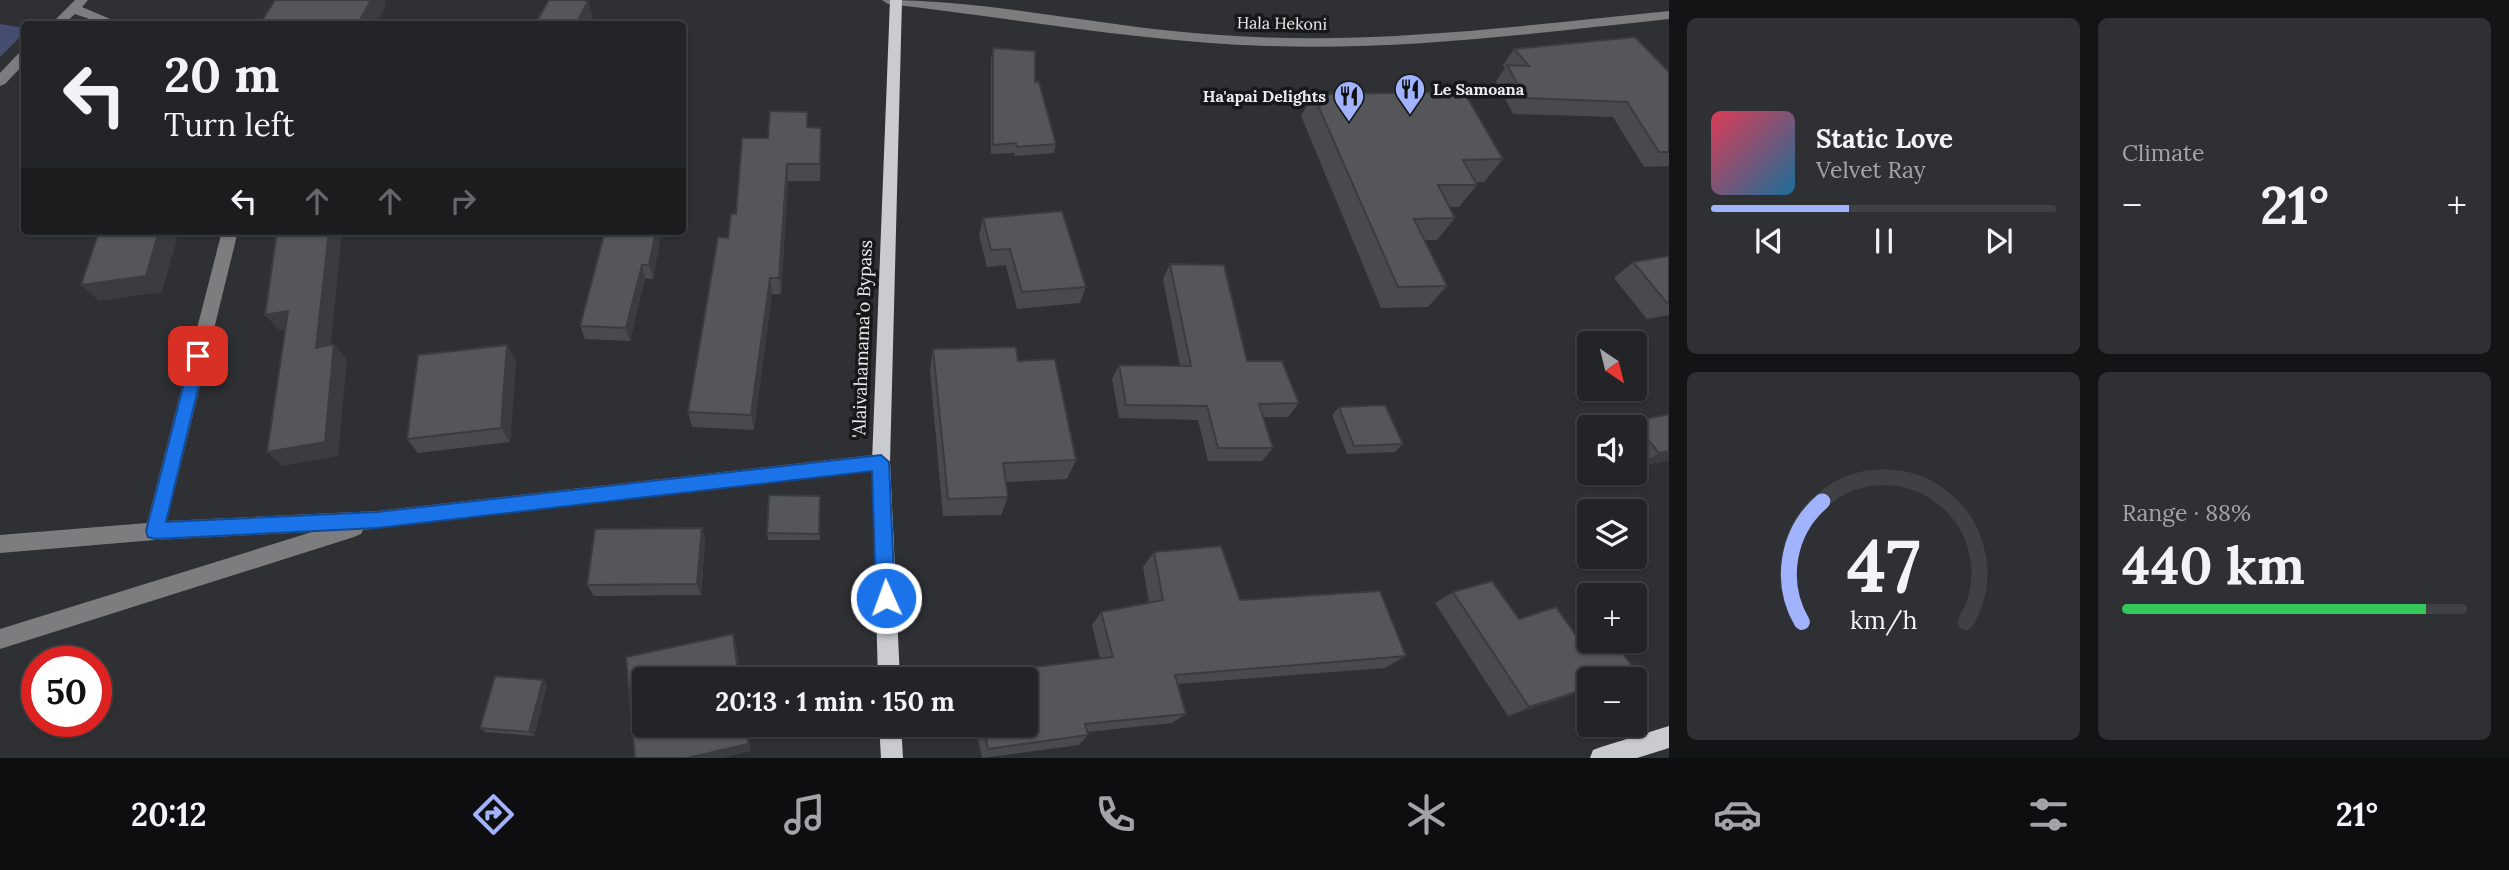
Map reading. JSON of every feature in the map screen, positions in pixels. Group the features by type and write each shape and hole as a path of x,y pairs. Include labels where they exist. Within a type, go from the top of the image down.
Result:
{"main road":[{"name":"'Alaivahamama'o Bypass","path":"889,667 881,462 896,0"},
{"path":"891,737 892,758"},
{"path":"1601,758 1669,737"}],"street":[{"name":"Hala Hekoni","path":"888,0 1127,31 1268,42 1422,38 1669,15"},
{"path":"60,21 78,4 109,21"},
{"path":"0,80 21,59"},
{"path":"155,531 229,235"},
{"path":"0,544 155,531 377,520 881,462"},
{"path":"0,639 377,520"}],"shaded area":[{"path":"0,24 21,28 21,36 0,57"}],"building":[{"path":"275,0 371,0 360,21 262,21"},
{"path":"549,0 588,1 578,21 537,21"},
{"path":"1635,37 1669,72 1669,152 1659,152 1627,102 1525,98 1507,65 1529,66 1514,49"},
{"path":"993,48 1035,51 1035,82 1039,82 1056,144 1017,147 1016,143 993,145"},
{"path":"1464,92 1503,159 1463,160 1477,185 1438,185 1455,218 1414,219 1447,286 1398,287 1313,94"},
{"path":"770,111 807,112 807,127 821,128 820,164 787,164 779,278 770,278 751,415 688,412 718,237 728,238 731,214 736,214 742,138 768,138"},
{"path":"1062,211 1086,287 1022,292 1010,249 991,250 983,218"},
{"path":"98,235 158,235 146,276 81,285"},
{"path":"276,235 329,235 316,348 334,344 325,442 267,452 288,311 265,315"},
{"path":"604,235 655,235 649,265 642,265 626,328 580,326"},
{"path":"1669,256 1669,302 1667,303 1633,262"},
{"path":"1170,264 1224,265 1247,361 1282,361 1299,403 1259,404 1273,448 1218,448 1207,406 1126,405 1119,365 1191,366"},
{"path":"507,345 501,428 407,439 418,355"},
{"path":"1016,347 1018,361 1055,359 1076,460 1003,463 1008,497 948,499 933,349"},
{"path":"1385,405 1403,444 1354,446 1339,407"},
{"path":"1669,414 1669,451 1659,453 1647,439 1647,419"},
{"path":"769,495 820,496 819,534 767,533"},
{"path":"702,528 697,584 587,585 595,529"},
{"path":"1221,546 1240,600 1380,591 1406,656 1175,675 1186,714 1085,724 1088,735 988,749 986,737 1038,737 1038,667 1036,667 1113,657 1101,612 1163,600 1154,552"},
{"path":"1492,581 1519,619 1556,607 1577,633 1577,653 1622,653 1633,667 1577,667 1577,692 1529,707 1453,592"},
{"path":"733,634 737,667 632,667 632,724 626,657"},
{"path":"495,676 543,680 529,732 480,728"},
{"path":"633,737 747,737 748,744 687,758 635,758"}],"place":[{"name":"Le Samoana","path":"1410,116"},
{"name":"Ha'apai Delights","path":"1349,123"}],"route":[{"path":"198,356 155,531 377,520 881,462 886,598"}]}
